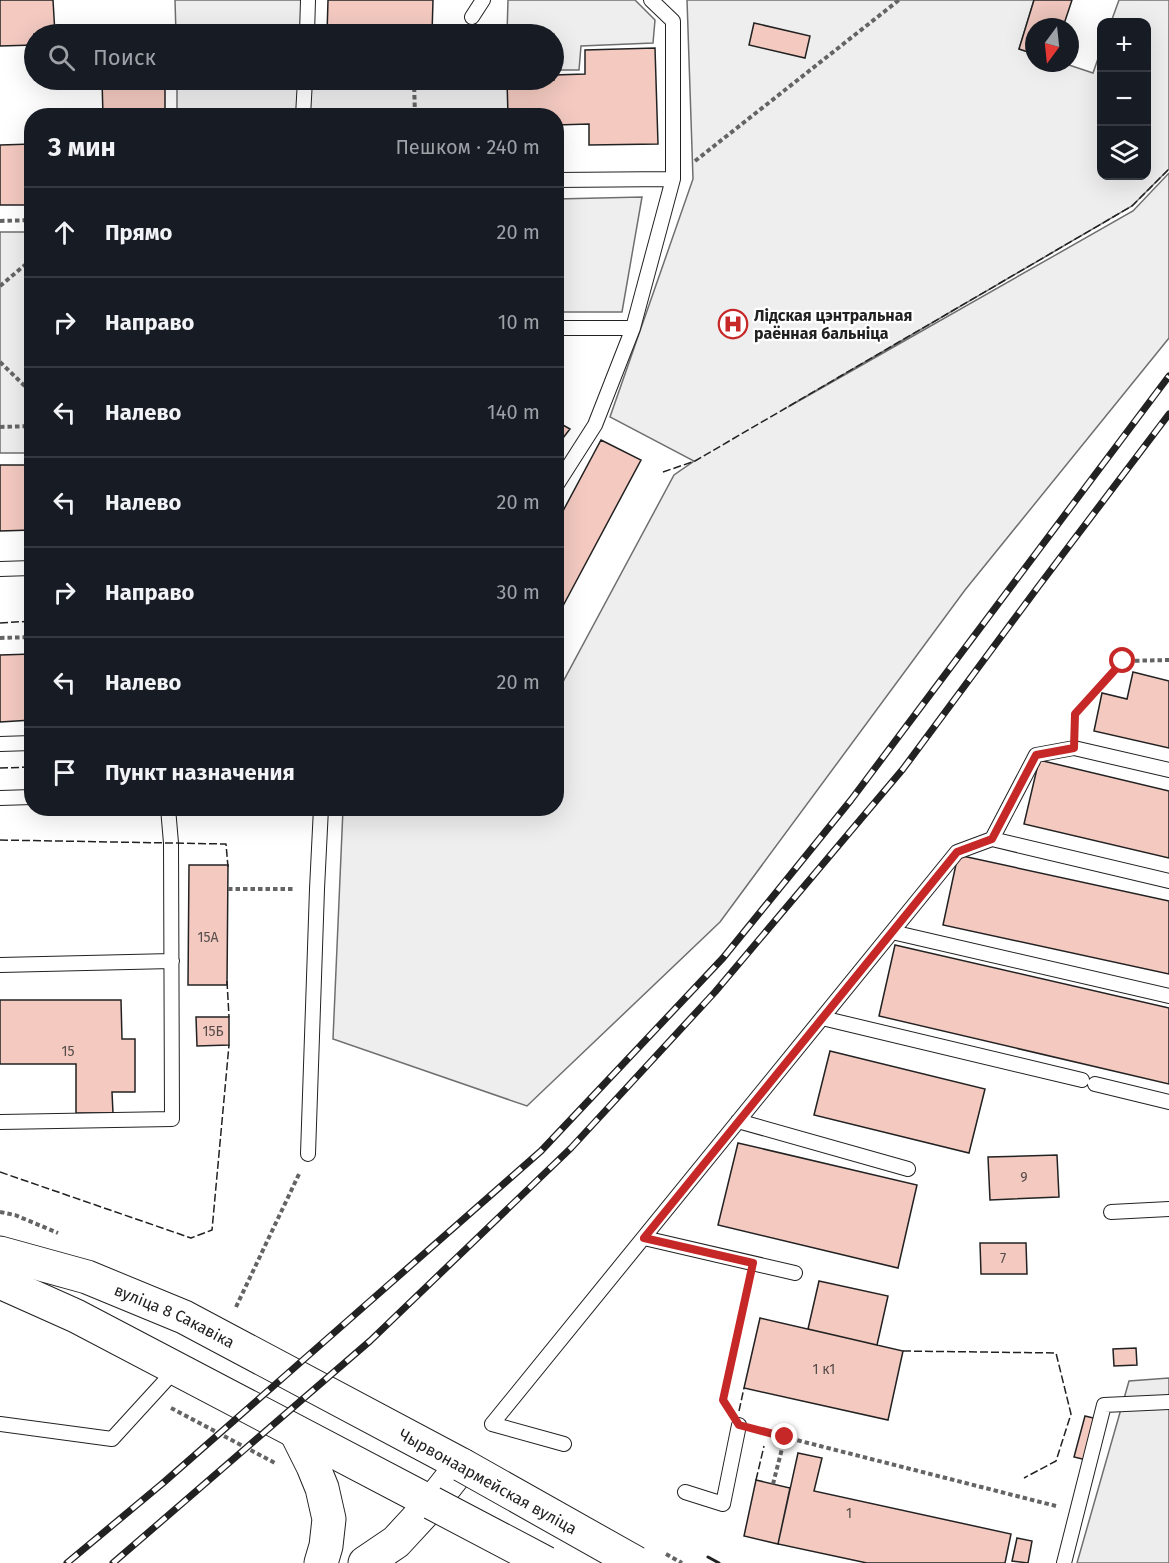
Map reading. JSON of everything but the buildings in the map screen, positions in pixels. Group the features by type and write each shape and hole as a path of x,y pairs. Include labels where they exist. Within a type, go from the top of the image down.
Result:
{"main road":[{"name":"вуліца 8 Сакавіка","path":"0,1253 87,1277 184,1317 339,1400"},
{"path":"0,1282 76,1316 546,1563"},
{"name":"Чырвонаармейская вуліца","path":"339,1400 462,1465 636,1563"},
{"path":"296,1432 314,1466 329,1519 326,1546 321,1563"},
{"path":"365,1563 396,1542 432,1503 462,1465"}],"lane":[{"path":"307,24 308,0"},
{"path":"472,17 483,0"},
{"path":"564,473 595,425 633,328 673,179 673,21 651,0"},
{"path":"303,108 304,90"},
{"path":"564,180 673,179"},
{"path":"564,328 633,328"},
{"path":"0,568 24,568"},
{"path":"0,744 24,743"},
{"path":"992,839 1036,755 1074,748 1169,770"},
{"path":"0,798 24,798"},
{"path":"0,1122 172,1119 171,843 169,816"},
{"path":"308,1154 321,816"},
{"path":"564,1444 492,1424 957,852 992,839 1169,881"},
{"path":"892,932 1169,996"},
{"path":"0,964 172,961"},
{"path":"822,1018 1169,1102"},
{"path":"738,1121 908,1169"},
{"path":"1111,1212 1169,1209"},
{"path":"644,1238 795,1273"},
{"path":"0,1424 112,1439 176,1368"},
{"path":"1064,1563 1104,1406 1169,1402"},
{"path":"685,1492 723,1504 739,1425"}],"path":[{"path":"673,179 899,0"},
{"path":"415,90 416,108"},
{"path":"0,220 24,220"},
{"path":"0,286 24,266"},
{"path":"0,362 24,385"},
{"path":"0,427 24,426"},
{"path":"0,638 24,637"},
{"path":"1074,748 1075,714 1123,661 1169,660"},
{"path":"228,889 317,889"},
{"path":"236,1307 308,1154"},
{"path":"753,1263 723,1400 739,1425 1077,1511"},
{"path":"773,1484 785,1437"}],"shaded area":[{"path":"175,0 303,0 302,24 176,24"},
{"path":"508,0 635,0 655,20 653,43 581,46 579,70 564,70 564,24 507,24"},
{"path":"687,0 1034,0 1028,18 1025,18 1025,29 1019,49 1025,51 1025,72 1079,72 1079,68 1093,73 1097,62 1097,180 1151,180 1151,18 1112,18 1119,0 1169,0 1169,169 1132,206 788,407 1133,211 1169,173 1169,338 965,590 720,922 527,1106 333,1039 343,816 564,816 564,680 674,475 694,461 610,417 693,179"},
{"path":"177,90 301,90 300,108 177,108"},
{"path":"310,90 508,90 508,108 309,108"},
{"path":"642,197 622,312 564,312 564,199"},
{"path":"0,232 24,232 24,453 0,453"},
{"path":"1169,1378 1169,1563 1077,1563 1129,1381"}],"railway":[{"path":"67,1563 163,1483 541,1151 723,958 851,800 1169,376"},
{"path":"113,1563 370,1341 571,1148 715,992 903,769 1169,414"}],"fence":[{"path":"663,472 695,461 1132,206 1169,169"},
{"path":"0,623 24,622"},
{"path":"0,768 24,767"},
{"path":"0,840 226,844 228,867"},
{"path":"227,981 229,1017"},
{"path":"0,1172 191,1238 212,1230 229,1045"},
{"path":"903,1351 1056,1353 1071,1414 1056,1461 1024,1478"},
{"path":"739,1411 744,1388"},
{"path":"756,1480 764,1446"}],"wall":[{"path":"708,1557 719,1563"}],"place":[{"name":"Лідская цэнтральная раённая бальніца","path":"733,324"}],"route":[{"path":"785,1437 739,1425 723,1400 753,1263 644,1238 957,852 992,839 1036,755 1074,748 1075,714 1123,661"}]}
